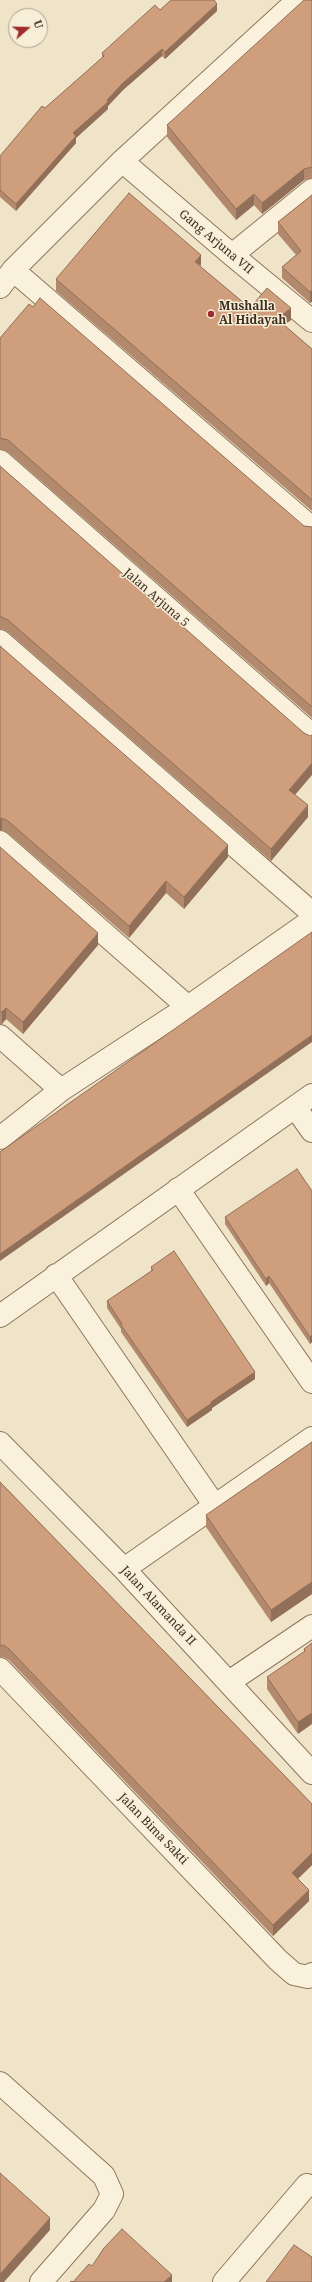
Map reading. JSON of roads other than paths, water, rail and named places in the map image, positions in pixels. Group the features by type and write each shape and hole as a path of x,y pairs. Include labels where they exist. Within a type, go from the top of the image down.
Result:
{"street":[{"path":"298,0 122,161 6,278 312,528"},
{"name":"Gang Arjuna VII","path":"122,161 312,321"},
{"path":"232,255 312,190"},
{"name":"Jalan Arjuna 5","path":"0,461 312,735"},
{"path":"0,641 312,913"},
{"path":"0,842 188,1007"},
{"path":"0,1138 61,1090 188,1007 312,920"},
{"path":"0,1036 61,1090"},
{"path":"0,1316 304,1101 312,1131"},
{"path":"178,1189 312,1382"},
{"path":"56,1275 215,1506"},
{"path":"124,1569 312,1438"},
{"name":"Jalan Alamanda II","path":"0,1443 124,1569 312,1773"},
{"path":"229,1682 312,1626"},
{"name":"Jalan Bima Sakti","path":"0,1669 278,1960 294,1974 308,1977 312,1974"},
{"path":"3,2092 104,2176 112,2194 104,2210 41,2282"},
{"path":"224,2282 307,2185"}],"place":[{"name":"Mushalla Al Hidayah","path":"211,314"}]}
